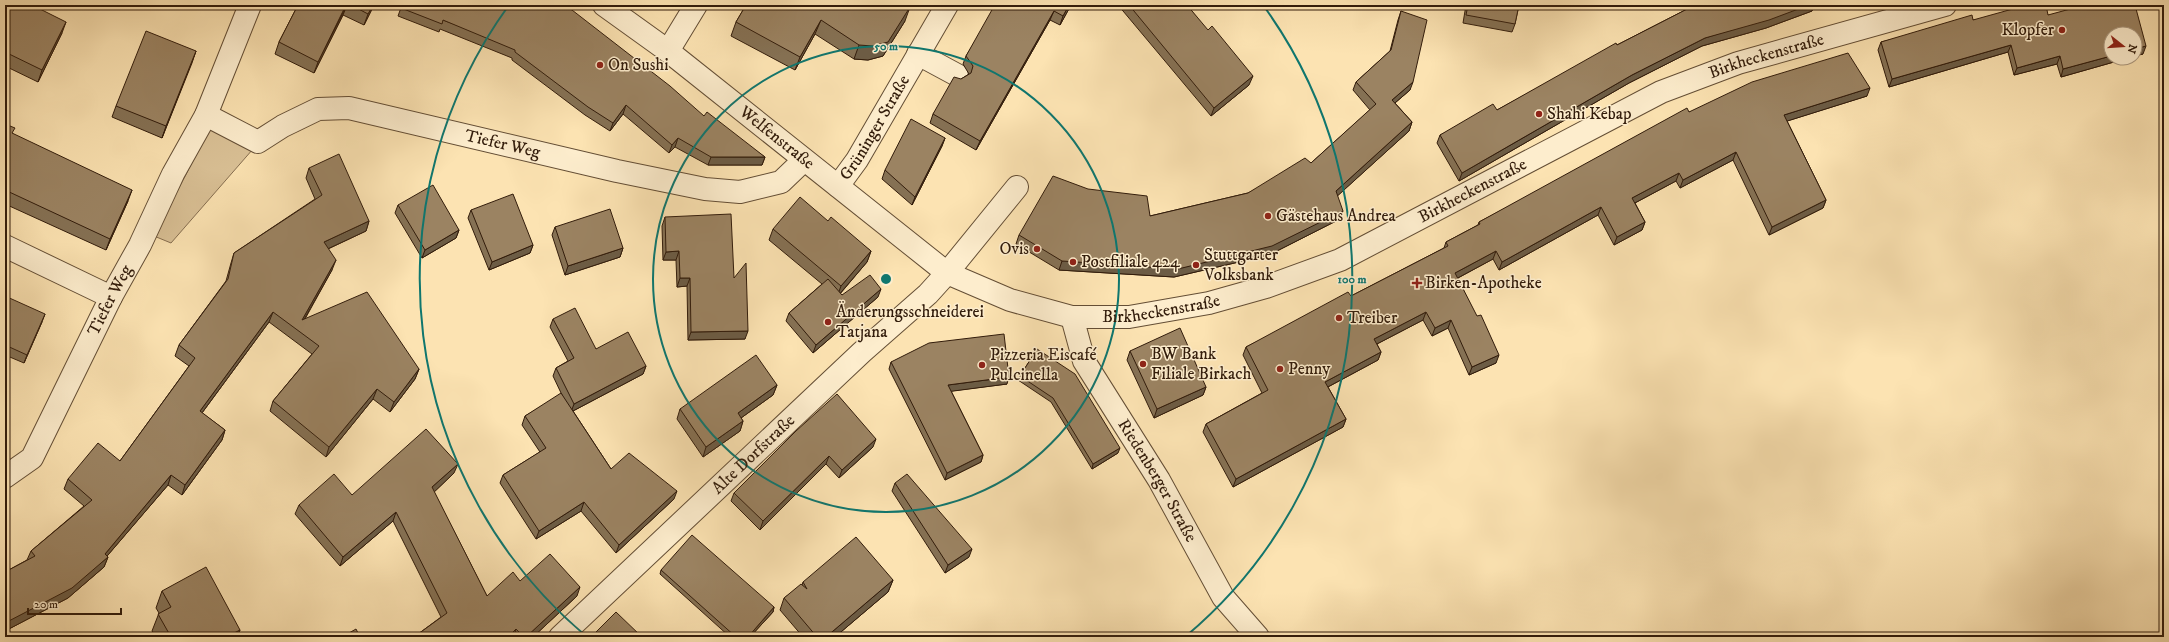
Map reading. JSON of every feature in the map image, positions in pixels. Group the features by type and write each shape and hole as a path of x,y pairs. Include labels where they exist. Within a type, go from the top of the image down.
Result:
{"street":[{"name":"Tiefer Weg","path":"5,477 32,458 111,297 140,245 173,174 206,115 250,5"},
{"name":"Welfenstraße","path":"604,5 668,52 948,273"},
{"path":"668,52 696,5"},
{"name":"Grüninger Straße","path":"838,186 857,160 947,5"},
{"name":"Birkheckenstraße","path":"948,273 1010,300 1072,317 1129,317 1209,303 1266,287 1340,260 1662,92 1738,63 1944,5"},
{"path":"918,54 957,75"},
{"name":"Tiefer Weg","path":"206,115 258,142 283,126 318,109 349,108 625,172 705,189 740,192 781,182 804,160"},
{"name":"Alte Dorfstraße","path":"560,637 948,273 1017,187"},
{"path":"5,246 111,297"},
{"name":"Riedenberger Straße","path":"1072,317 1084,361 1159,480 1223,596 1258,637"}],"shaded area":[{"path":"210,128 253,149 171,243 154,236"}],"building":[{"path":"5,5 32,5 66,22 42,70 5,52"},
{"path":"298,5 346,5 318,62 279,42"},
{"path":"351,5 373,5 368,14"},
{"path":"402,5 560,5 572,10 670,86 704,116 707,112 765,157 711,157 678,138 672,145 626,105 613,123 588,107 515,52 515,50 443,20 442,24 401,8"},
{"path":"746,5 907,5 910,7 888,42 873,46 859,45 821,20 800,57 736,22"},
{"path":"998,5 1069,5 1063,16 1054,11 980,141 933,114 954,77 961,79 971,73 973,66 966,56 993,8 996,9"},
{"path":"1129,5 1187,5 1208,30 1212,26 1253,76 1214,108"},
{"path":"1468,5 1519,5 1515,24 1466,15"},
{"path":"1695,5 1809,5 1769,20 1705,38 1632,75 1462,173 1440,135 1493,104 1497,110 1616,43 1617,45"},
{"path":"2027,5 2046,5 2048,15 2085,5 2135,5 2141,26 2103,26 2103,58 2063,69 2060,56 2017,68 2011,45 1892,79 1881,42 1972,15 1973,20"},
{"path":"1401,11 1427,20 1413,82 1392,100 1412,122 1336,191 1343,211 1272,246 1178,269 1062,261 1019,235 1053,176 1088,189 1147,196 1150,216 1248,193 1305,158 1311,163 1376,104 1356,82 1391,50"},
{"path":"146,31 196,51 166,126 116,106"},
{"path":"2143,35 2146,46 2143,47"},
{"path":"1848,53 1870,88 1784,115 1826,200 1772,227 1736,152 1683,180 1679,173 1632,198 1645,222 1617,237 1601,207 1502,262 1496,251 1455,273 1477,316 1481,315 1499,355 1472,367 1451,320 1435,328 1426,312 1374,339 1381,352 1325,382 1346,419 1236,479 1206,424 1268,390 1246,347 1348,292 1351,296 1448,246 1446,242 1480,224 1479,222 1687,108 1689,112 1752,82"},
{"path":"911,119 945,138 915,197 885,170"},
{"path":"5,124 15,128 12,133 132,190 110,239 5,190"},
{"path":"339,154 369,221 324,242 336,260 302,320 367,292 419,369 394,402 377,389 329,447 273,401 319,346 273,312 200,411 225,430 185,485 171,475 105,554 108,557 72,588 5,623 5,572 35,556 31,551 92,500 68,479 98,443 120,461 195,358 179,345 228,279 234,253 322,195 309,168"},
{"path":"433,185 459,230 425,250 398,205"},
{"path":"513,194 533,245 492,262 471,210"},
{"path":"800,197 828,221 831,217 871,251 841,286 773,229"},
{"path":"610,209 623,248 568,266 555,227"},
{"path":"731,214 734,278 746,263 748,331 691,332 690,278 680,278 679,251 666,252 665,217"},
{"path":"870,275 881,289 816,345 789,313 828,279 842,295"},
{"path":"5,296 45,314 27,355 5,345"},
{"path":"575,308 596,349 628,332 646,366 574,404 556,368 574,358 553,319"},
{"path":"1180,328 1206,387 1157,409 1130,351"},
{"path":"1004,334 1009,377 948,385 983,455 947,473 891,362 929,343"},
{"path":"1037,349 1075,374 1120,448 1093,464 1053,398 1020,376"},
{"path":"756,355 777,385 738,413 743,421 706,447 680,409"},
{"path":"561,393 611,469 629,453 677,491 619,545 584,502 539,531 503,475 546,448 525,416"},
{"path":"837,394 876,439 842,470 829,456 763,521 734,493 796,431"},
{"path":"426,429 458,464 432,487 487,596 513,572 520,581 550,554 580,587 526,637 524,637 516,629 508,637 414,637 447,613 396,512 343,557 299,505 334,474 352,495"},
{"path":"907,474 972,549 948,565 895,483"},
{"path":"692,535 774,607 748,637 736,637 661,570"},
{"path":"856,537 893,580 826,637 817,637 784,598 801,584 807,589 803,582"},
{"path":"206,567 240,630 230,635 231,637 171,637 158,614 171,607 162,591"},
{"path":"616,612 642,637 591,637"},
{"path":"356,629 360,637 342,637"}],"place":[{"name":"Klopfer","path":"2062,30"},
{"name":"On Sushi","path":"600,65"},
{"name":"Shahi Kebap","path":"1539,114"},
{"name":"Gästehaus Andrea","path":"1268,216"},
{"name":"Ovis","path":"1037,249"},
{"name":"Postfiliale 424","path":"1073,262"},
{"name":"Stuttgarter Volksbank","path":"1196,265"},
{"name":"Birken-Apotheke","path":"1417,283"},
{"name":"Treiber","path":"1339,318"},
{"name":"Änderungsschneiderei Tatjana","path":"828,322"},
{"name":"BW Bank Filiale Birkach","path":"1143,364"},
{"name":"Pizzeria Eiscafé Pulcinella","path":"982,365"},
{"name":"Penny","path":"1280,369"}]}
